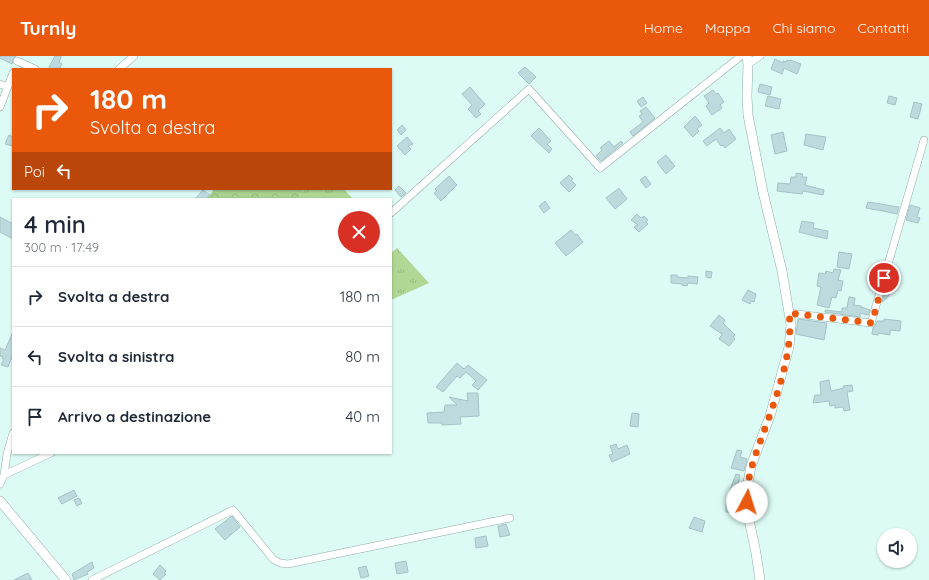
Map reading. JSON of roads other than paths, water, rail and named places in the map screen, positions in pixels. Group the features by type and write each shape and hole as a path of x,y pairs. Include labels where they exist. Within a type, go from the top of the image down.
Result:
{"main road":[{"path":"747,60 748,115 763,192 782,271 791,326 789,347 770,416 751,466 746,493 747,510 760,580"},
{"path":"0,501 66,580"}],"street":[{"path":"120,68 134,56"},
{"path":"392,212 529,89 600,168 741,56"},
{"path":"747,60 760,56"},
{"path":"18,59 33,68"},
{"path":"0,107 12,76"},
{"path":"0,84 8,87"},
{"path":"789,313 872,323 924,140"},
{"path":"0,484 4,475 6,454 12,436"},
{"path":"4,475 49,454"},
{"path":"92,580 233,510 273,559 280,563 288,564 510,518"}]}
